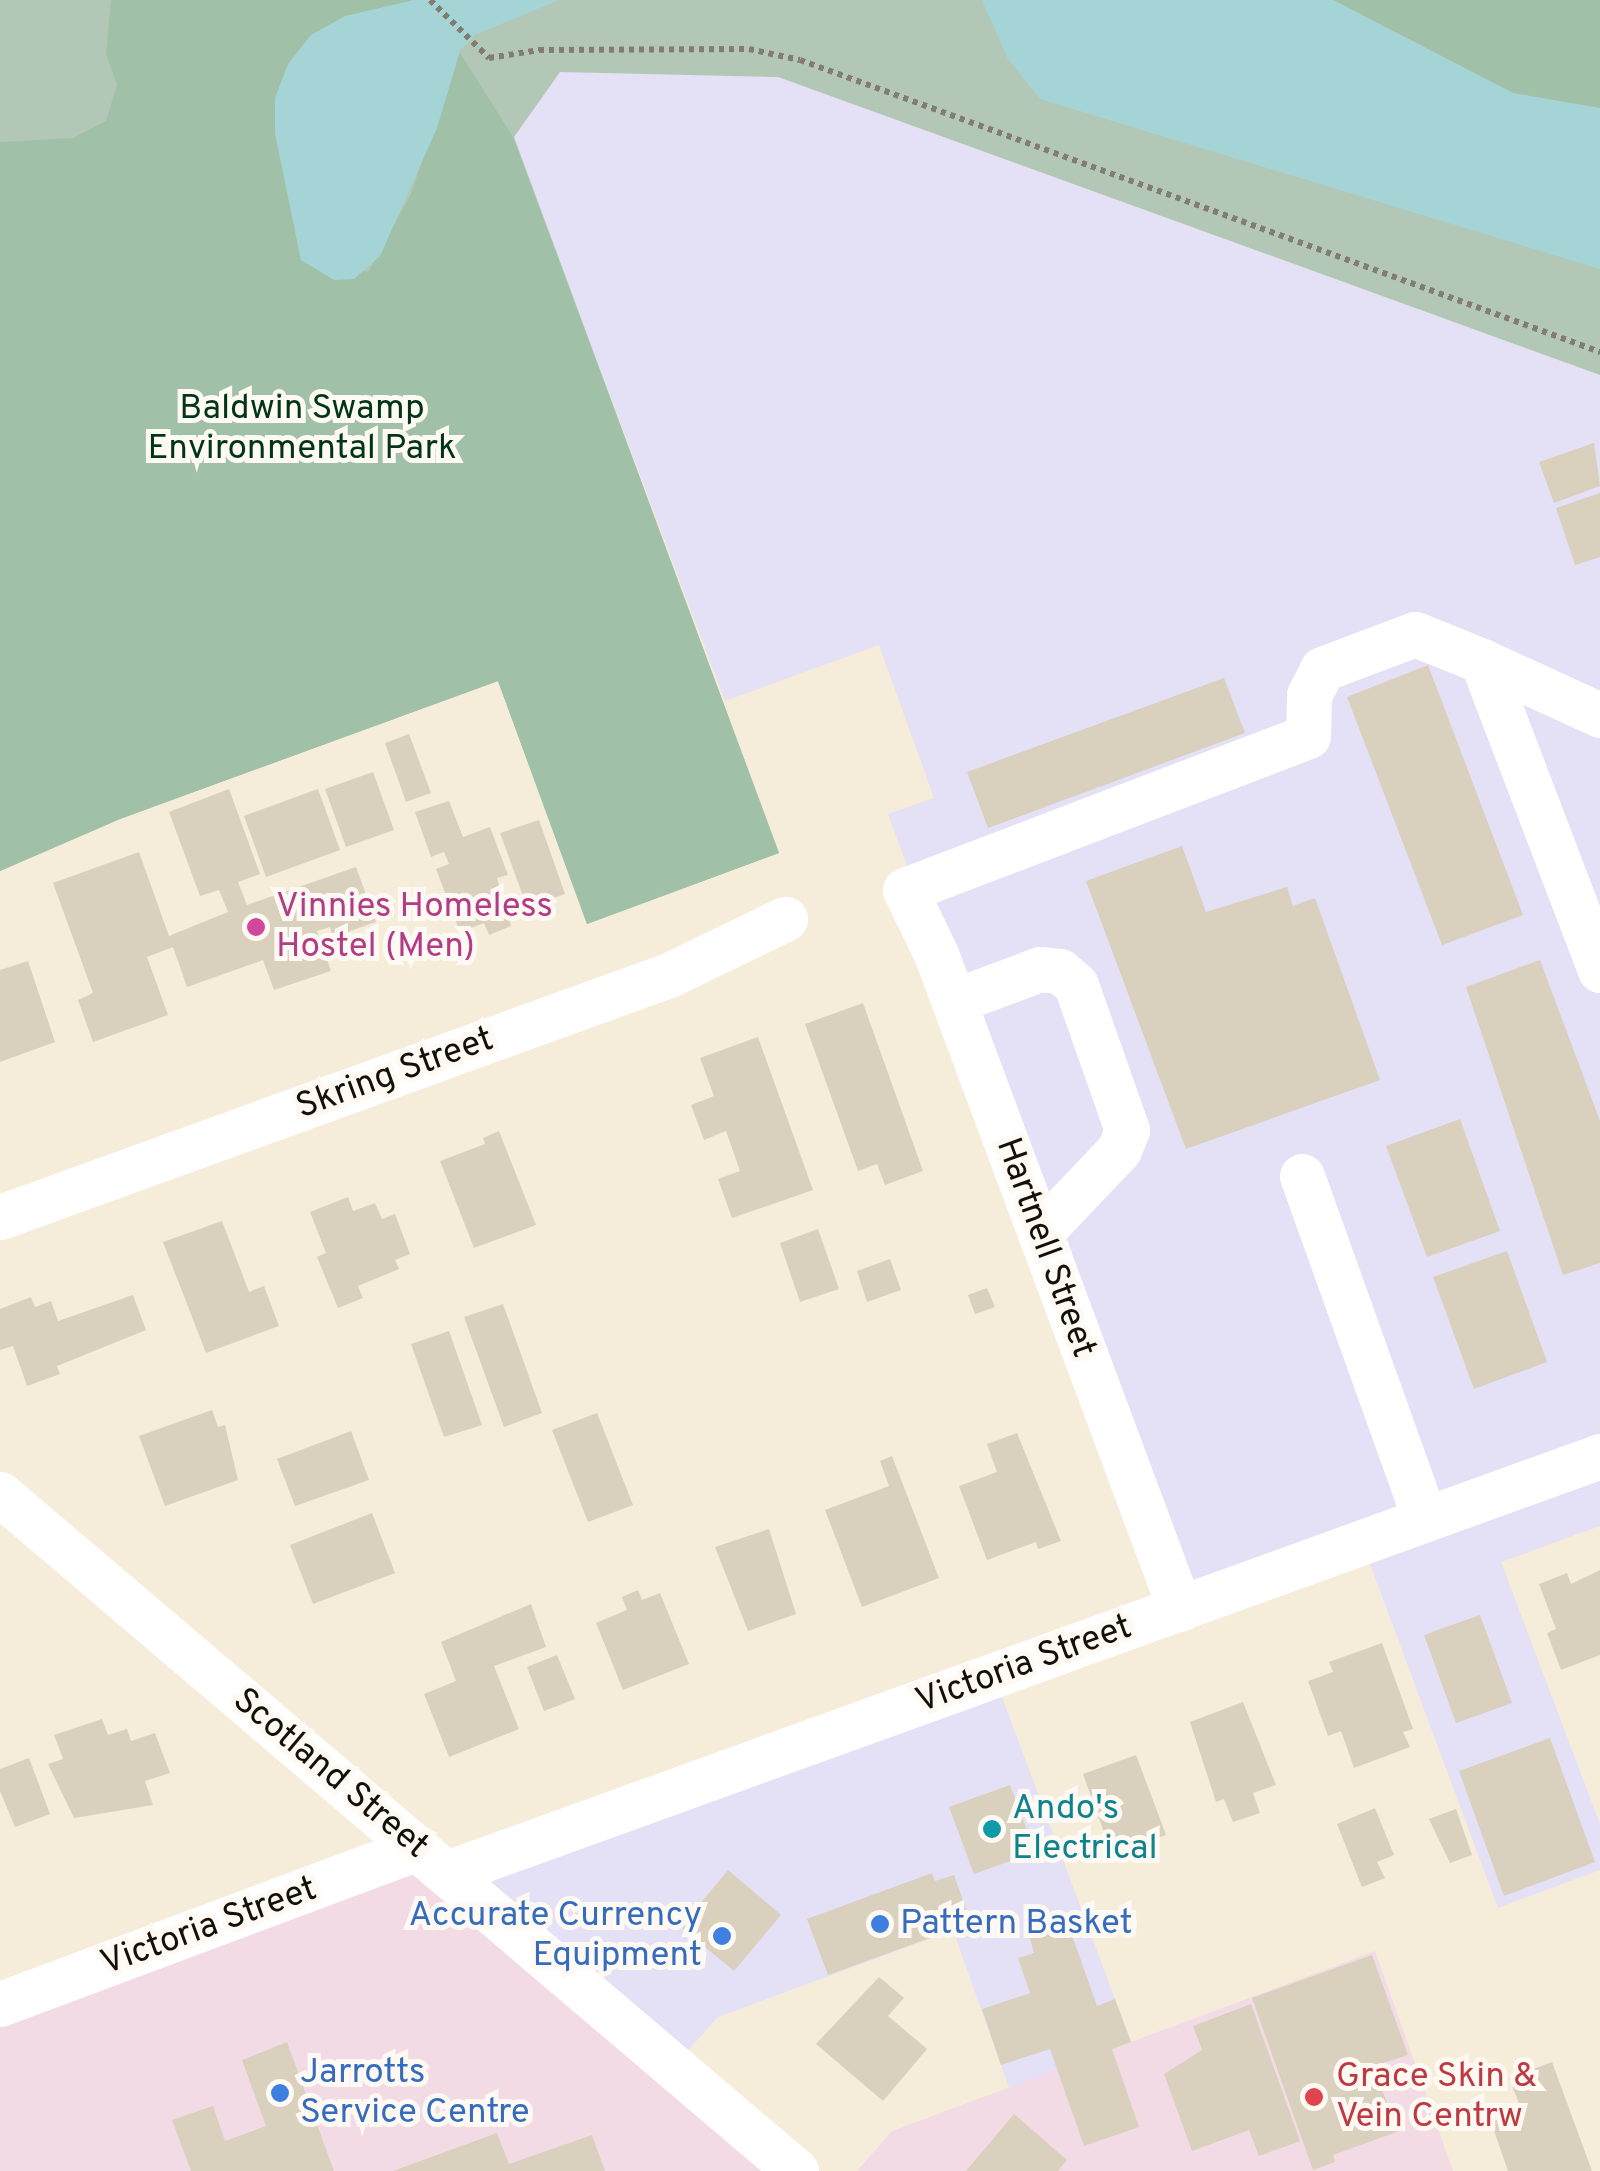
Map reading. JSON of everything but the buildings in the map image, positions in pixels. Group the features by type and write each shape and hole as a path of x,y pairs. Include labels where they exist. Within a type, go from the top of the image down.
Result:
{"street":[{"name":"Hartnell Street","path":"1180,1608 954,1001 905,890 1308,736 1309,696 1334,661 1415,634 1482,661"},
{"path":"1482,661 1600,716"},
{"path":"1482,661 1600,970"},
{"name":"Skring Street","path":"0,1217 669,975 786,919"},
{"path":"954,1001 1040,968 1060,971 1076,985 1127,1130 1118,1150 1040,1233"},
{"path":"1302,1176 1425,1520"},
{"name":"Victoria Street","path":"0,2004 1180,1608 1600,1456"},
{"name":"Scotland Street","path":"0,1494 795,2170"}],"path":[{"path":"430,0 472,46 489,58 539,50 748,49 800,60 1600,352"}],"shaded area":[{"path":"560,71 778,77 1600,375 1600,1526 1501,1562 1600,1824 1600,1870 1498,1908 1361,1540 1181,1606 888,814 934,798 879,645 725,701 513,137"},
{"path":"993,1673 1131,2042 1009,2088 953,1930 718,2017 676,2064 448,1870"},
{"path":"417,1844 801,2171 0,2171 0,1997"},
{"path":"1375,1951 1453,2171 857,2171 892,2131"}],"green space":[{"name":"Baldwin Swamp Environmental Park","path":"0,0 1600,0 1600,375 778,77 560,72 514,137 779,853 587,924 498,681 120,819 0,871"},
{"name":"Baldwin Swamp Environmental Park","path":"111,0 411,0 275,133 301,260 368,272 411,194 459,51 513,137 779,853 587,924 498,681 120,819 0,871 0,142 73,138 106,121 117,85 106,54"},
{"path":"1333,0 1600,0 1600,108 1513,93"}],"water":[{"path":"414,0 559,0 475,35 460,51 437,128 380,256 354,279 334,280 301,260 275,133 275,98 288,64 311,35 345,16"},
{"path":"982,0 1333,0 1513,93 1600,108 1600,269 1040,99 1008,59"}],"place":[{"name":"Vinnies Homeless Hostel (Men)","path":"256,927"},
{"name":"Ando's Electrical","path":"992,1829"},
{"name":"Pattern Basket","path":"880,1924"},
{"name":"Accurate Currency Equipment","path":"722,1936"},
{"name":"Jarrotts Service Centre","path":"280,2093"},
{"name":"Grace Skin & Vein Centrw","path":"1314,2097"}]}
